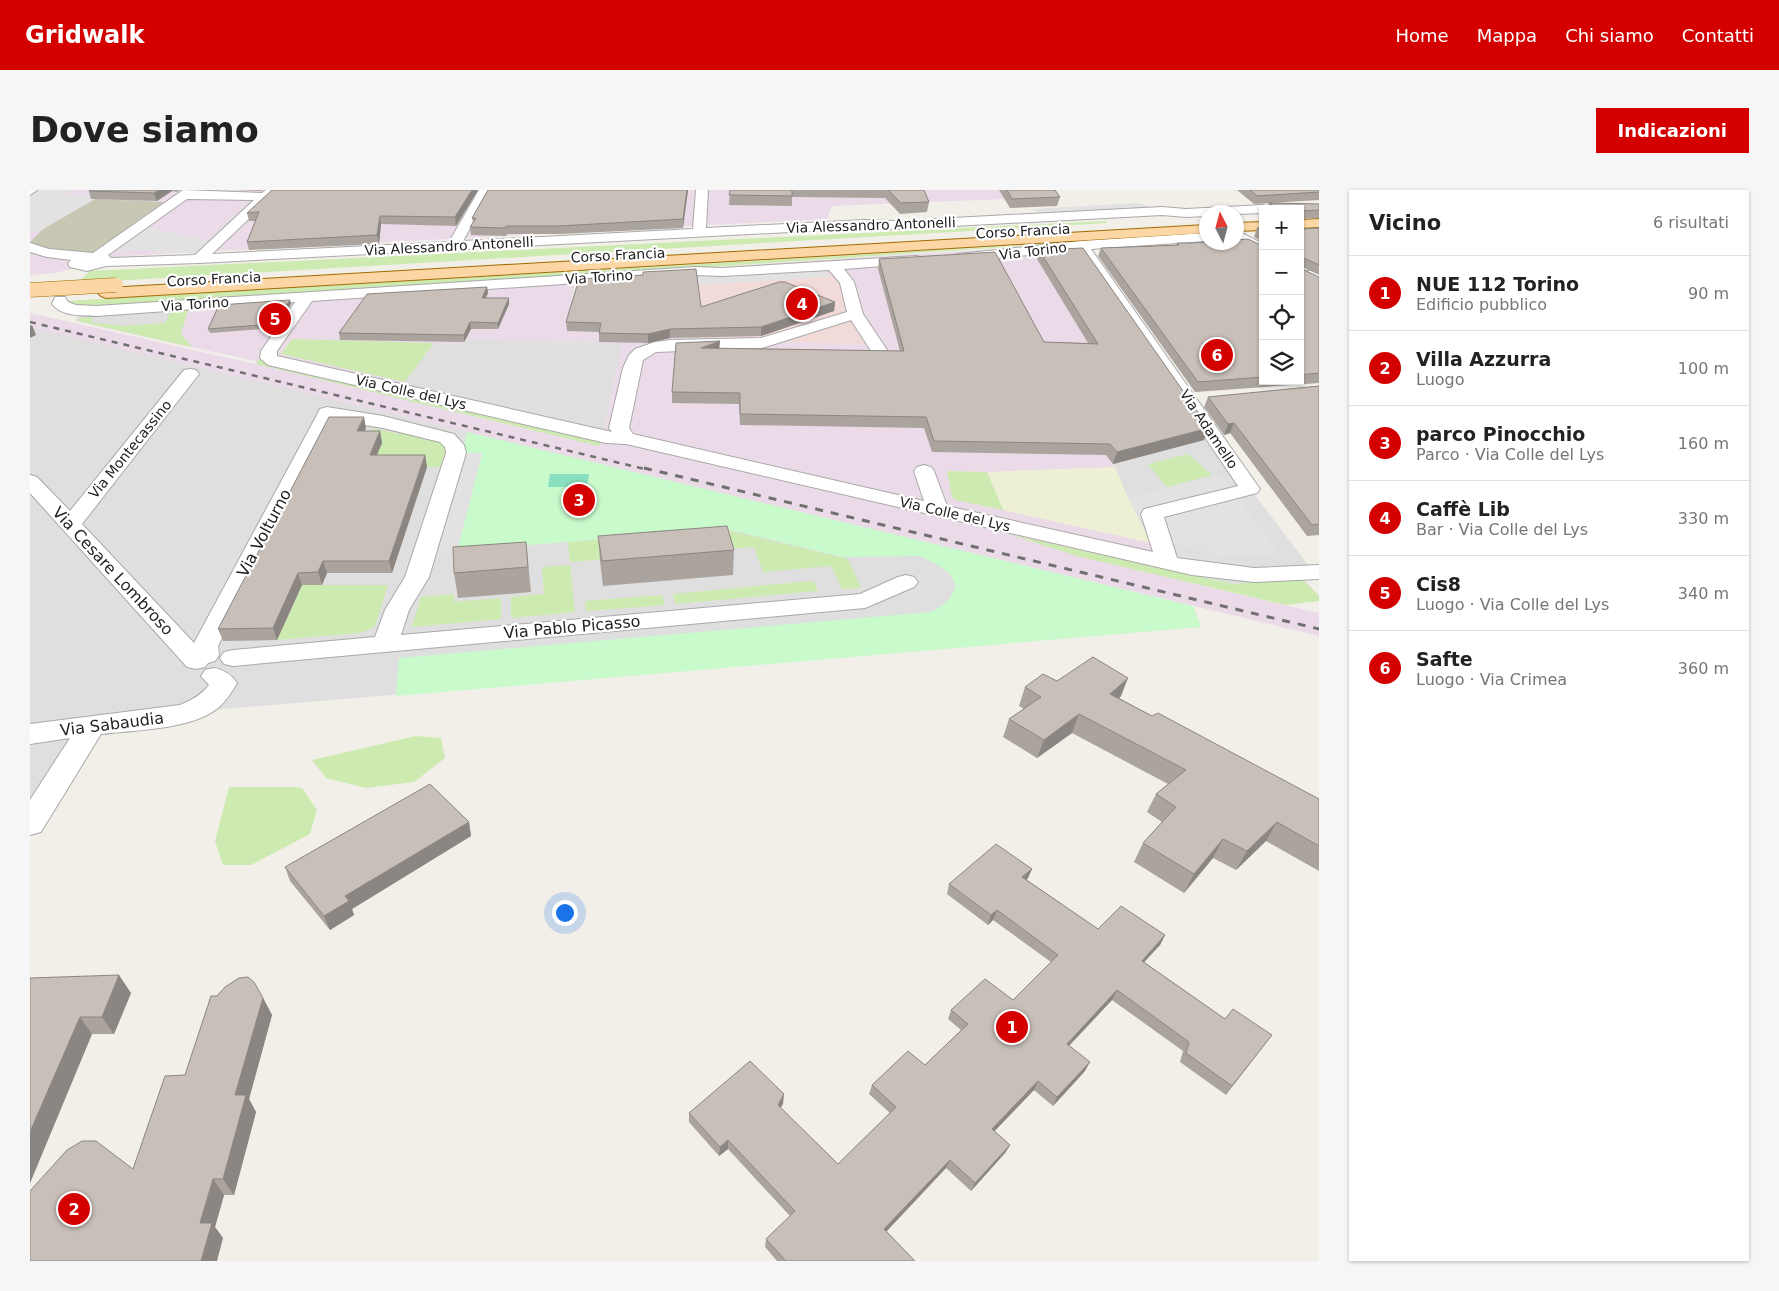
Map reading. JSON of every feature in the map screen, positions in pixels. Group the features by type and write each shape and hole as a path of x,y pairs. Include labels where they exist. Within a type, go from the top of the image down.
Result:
{"main road":[{"name":"Corso Francia","path":"30,297 111,289 1199,214"},
{"path":"1304,215 1319,214"},
{"name":"Corso Francia","path":"1244,218 1259,216"},
{"name":"Corso Francia","path":"1244,230 1259,219"},
{"path":"1304,224 1319,222"},
{"name":"Corso Francia","path":"30,290 111,289 1199,229"}],"street":[{"path":"452,246 485,190"},
{"path":"699,233 702,190"},
{"path":"72,282 89,261 188,193 268,194"},
{"path":"199,259 268,194"},
{"name":"Via Alessandro Antonelli","path":"1218,205 1227,200 1238,205"},
{"name":"Via Alessandro Antonelli","path":"1244,208 1248,210"},
{"name":"Corso Francia","path":"1244,210 1259,214"},
{"name":"Via Alessandro Antonelli","path":"89,261 199,259 1162,211 1199,214"},
{"path":"1304,230 1319,230"},
{"name":"Via Torino","path":"1150,245 1199,238"},
{"name":"Via Torino","path":"1244,238 1259,243"},
{"name":"Via Torino","path":"60,300 60,304 66,309 96,311 695,271 722,272 999,255 1082,245 1150,245 1199,240"},
{"name":"Via Adamello","path":"1082,245 1200,400 1250,489 1152,514 1167,562"},
{"path":"30,247 51,256 89,261"},
{"path":"833,265 847,282 855,314 883,356"},
{"path":"1308,274 1319,283"},
{"name":"Via Colle del Lys","path":"308,297 270,351 269,358 274,361 606,437 626,438 1167,562 1221,572 1254,575 1319,572"},
{"path":"626,438 619,428 632,361 642,352 662,346 675,345 762,343 855,314"},
{"path":"786,336 834,338"},
{"path":"854,338 873,339"},
{"name":"Via Montecassino","path":"70,525 190,374"},
{"name":"Via Volturno","path":"205,664 205,646 327,413 383,422 448,438 454,445 456,454 425,552 416,577 397,610 385,644"},
{"path":"924,471 938,510"},
{"name":"Via Cesare Lombroso","path":"30,481 70,525 205,664"},
{"name":"Via Pablo Picasso","path":"205,664 230,668 234,658 865,601 906,582"},
{"name":"Via Sabaudia","path":"30,734 173,716 194,711 210,702 224,683 205,664"},
{"path":"30,824 92,726"}],"shaded area":[{"path":"30,190 1051,190 1057,197 832,206 827,219 125,256 55,273 30,275"},
{"path":"39,190 70,190 66,194 97,195 93,199 95,199 43,229 30,233 30,197"},
{"path":"95,199 164,202 92,253 51,250 30,242 43,229"},
{"path":"1139,203 1149,206 1139,209 1045,215 1032,209"},
{"path":"140,226 215,242 203,254 109,249"},
{"path":"1029,247 1181,397 1317,577 1302,578 1319,596 1319,601 1170,578 1128,498 1115,467 1051,353"},
{"path":"1029,247 1095,354 1051,353 1115,467 1128,498 1170,578 1319,613 1319,636 30,327 30,313 255,364 256,361 181,345 174,336 186,302 571,277 574,288 571,301 634,298 697,285 702,339 882,345 860,308 851,276 836,259","holes":["462,339 622,343 602,442 599,446 393,398 434,343 459,344"]},
{"path":"836,259 851,276 860,308 883,345 702,339 697,285 693,269"},
{"path":"820,265 831,277 697,285 693,273"},
{"path":"186,302 174,336 181,345 75,321 79,314"},
{"path":"30,326 1193,606 1201,627 175,713 30,731"},
{"path":"462,339 622,343 602,442 599,446 393,398 434,343 459,344"},
{"path":"456,453 482,453 457,551 435,553"},
{"path":"1115,467 1128,498 1151,543 1003,510 987,472"},
{"path":"1220,474 1278,553 1215,557 1205,545 1185,546 1149,539 1128,498"},
{"path":"89,729 30,820 30,736"}],"green space":[{"path":"1106,221 1107,223 78,283 90,271"},
{"path":"1097,241 80,309 66,301"},
{"path":"188,310 181,334 192,347 78,321 80,318 93,317 91,322 123,326 165,323 171,311"},
{"path":"292,339 434,343 405,382 281,354"},
{"path":"264,351 265,361 602,442 599,446 256,364"},
{"path":"373,428 399,434 405,431 441,440 447,446 441,467 372,466 367,442"},
{"path":"467,432 1193,606 1201,627 396,696 399,658 931,612 947,602 956,585 949,573 920,556 843,557 727,529 457,551 482,454 462,453"},
{"path":"1188,454 1212,475 1167,487 1148,464"},
{"path":"947,471 987,472 1003,510 956,500 952,497"},
{"path":"550,474 589,474 587,487 548,487"},
{"path":"727,530 848,559 861,588 842,589 831,566 763,572 754,547 570,562 568,542"},
{"path":"1008,534 1233,584 1301,578 1319,596 1319,601 1286,605 1077,556"},
{"path":"570,565 575,612 511,618 511,597 544,594 542,567"},
{"path":"811,581 815,583 818,591 675,604 673,594"},
{"path":"302,585 388,585 375,626 361,633 277,640"},
{"path":"454,594 454,602 501,598 501,619 412,627 421,597"},
{"path":"662,595 665,605 586,611 585,601"},
{"path":"416,736 441,738 445,758 414,782 366,788 326,778 312,760"},
{"path":"229,787 302,788 317,810 310,834 251,865 223,865 215,841"}],"building":[{"path":"90,190 160,190 154,193"},
{"path":"272,190 472,190 455,217 380,216 377,235 247,242 259,212 247,213"},
{"path":"488,190 687,190 683,219 559,226 470,227 476,218 472,218"},
{"path":"730,190 792,190 792,196 729,195"},
{"path":"888,190 924,190 929,202 901,203"},
{"path":"1007,190 1055,190 1060,197 1012,199"},
{"path":"1250,190 1319,190 1319,192 1257,196"},
{"path":"1269,203 1319,204 1319,210 1304,211 1304,205 1272,205"},
{"path":"1319,228 1319,265 1304,258 1304,229"},
{"path":"1244,239 1248,239 1259,244 1259,377 1198,382 1101,248 1199,242 1199,250 1244,250"},
{"path":"1083,248 1209,428 1117,452 1110,444 934,441 926,417 740,414 740,393 672,392 676,343 720,341 701,348 904,351 879,259 995,252 1044,342 1098,344 1039,250"},
{"path":"696,269 701,307 779,282 785,282 835,302 761,327 670,329 648,334 599,333 601,323 566,322 579,279 643,275 643,272"},
{"path":"1304,270 1319,277 1319,373 1304,375"},
{"path":"487,287 482,298 509,298 498,323 470,322 464,335 339,333 367,294"},
{"path":"290,300 273,324 208,329 219,305"},
{"path":"1319,386 1319,524 1312,525 1234,423 1228,424 1208,397"},
{"path":"329,417 364,417 357,431 380,431 370,455 425,455 389,561 323,561 318,572 298,573 273,628 218,629"},
{"path":"727,526 734,550 602,561 598,536"},
{"path":"526,542 528,567 454,573 453,547"},
{"path":"1093,657 1128,678 1110,694 1152,716 1158,713 1319,799 1319,846 1277,822 1247,851 1223,839 1194,874 1143,843 1176,807 1156,794 1186,770 1079,714 1044,740 1009,719 1041,697 1025,687 1043,674 1057,681"},
{"path":"430,784 469,822 345,896 349,901 324,916 285,867"},
{"path":"996,844 1032,869 1022,877 1098,929 1121,906 1165,935 1142,961 1225,1019 1233,1009 1272,1035 1232,1086 1186,1053 1189,1042 1117,990 1067,1044 1090,1062 1057,1097 1038,1081 992,1129 1010,1145 975,1183 950,1160 884,1229 915,1261 786,1261 766,1239 795,1211 728,1140 720,1147 689,1113 750,1061 784,1094 778,1105 838,1164 896,1107 872,1085 908,1051 925,1065 968,1024 951,1010 985,979 1013,1000 1058,955 997,910 991,915 949,884"},
{"path":"119,975 102,1017 80,1017 30,1132 30,978"},
{"path":"248,977 254,982 263,998 235,1095 246,1095 223,1179 213,1179 200,1223 212,1223 201,1261 30,1261 30,1191 67,1150 82,1141 96,1141 133,1169 165,1076 185,1075 211,996 217,996 225,987 239,978"}],"railway":[{"path":"30,322 649,470"},
{"path":"644,468 1319,629"}],"place":[{"name":"Caffè Lib","path":"802,304"},
{"name":"Cis8","path":"275,319"},
{"name":"Safte","path":"1217,355"},
{"name":"parco Pinocchio","path":"579,500"},
{"name":"NUE 112 Torino","path":"1012,1027"},
{"name":"Villa Azzurra","path":"74,1209"}]}
